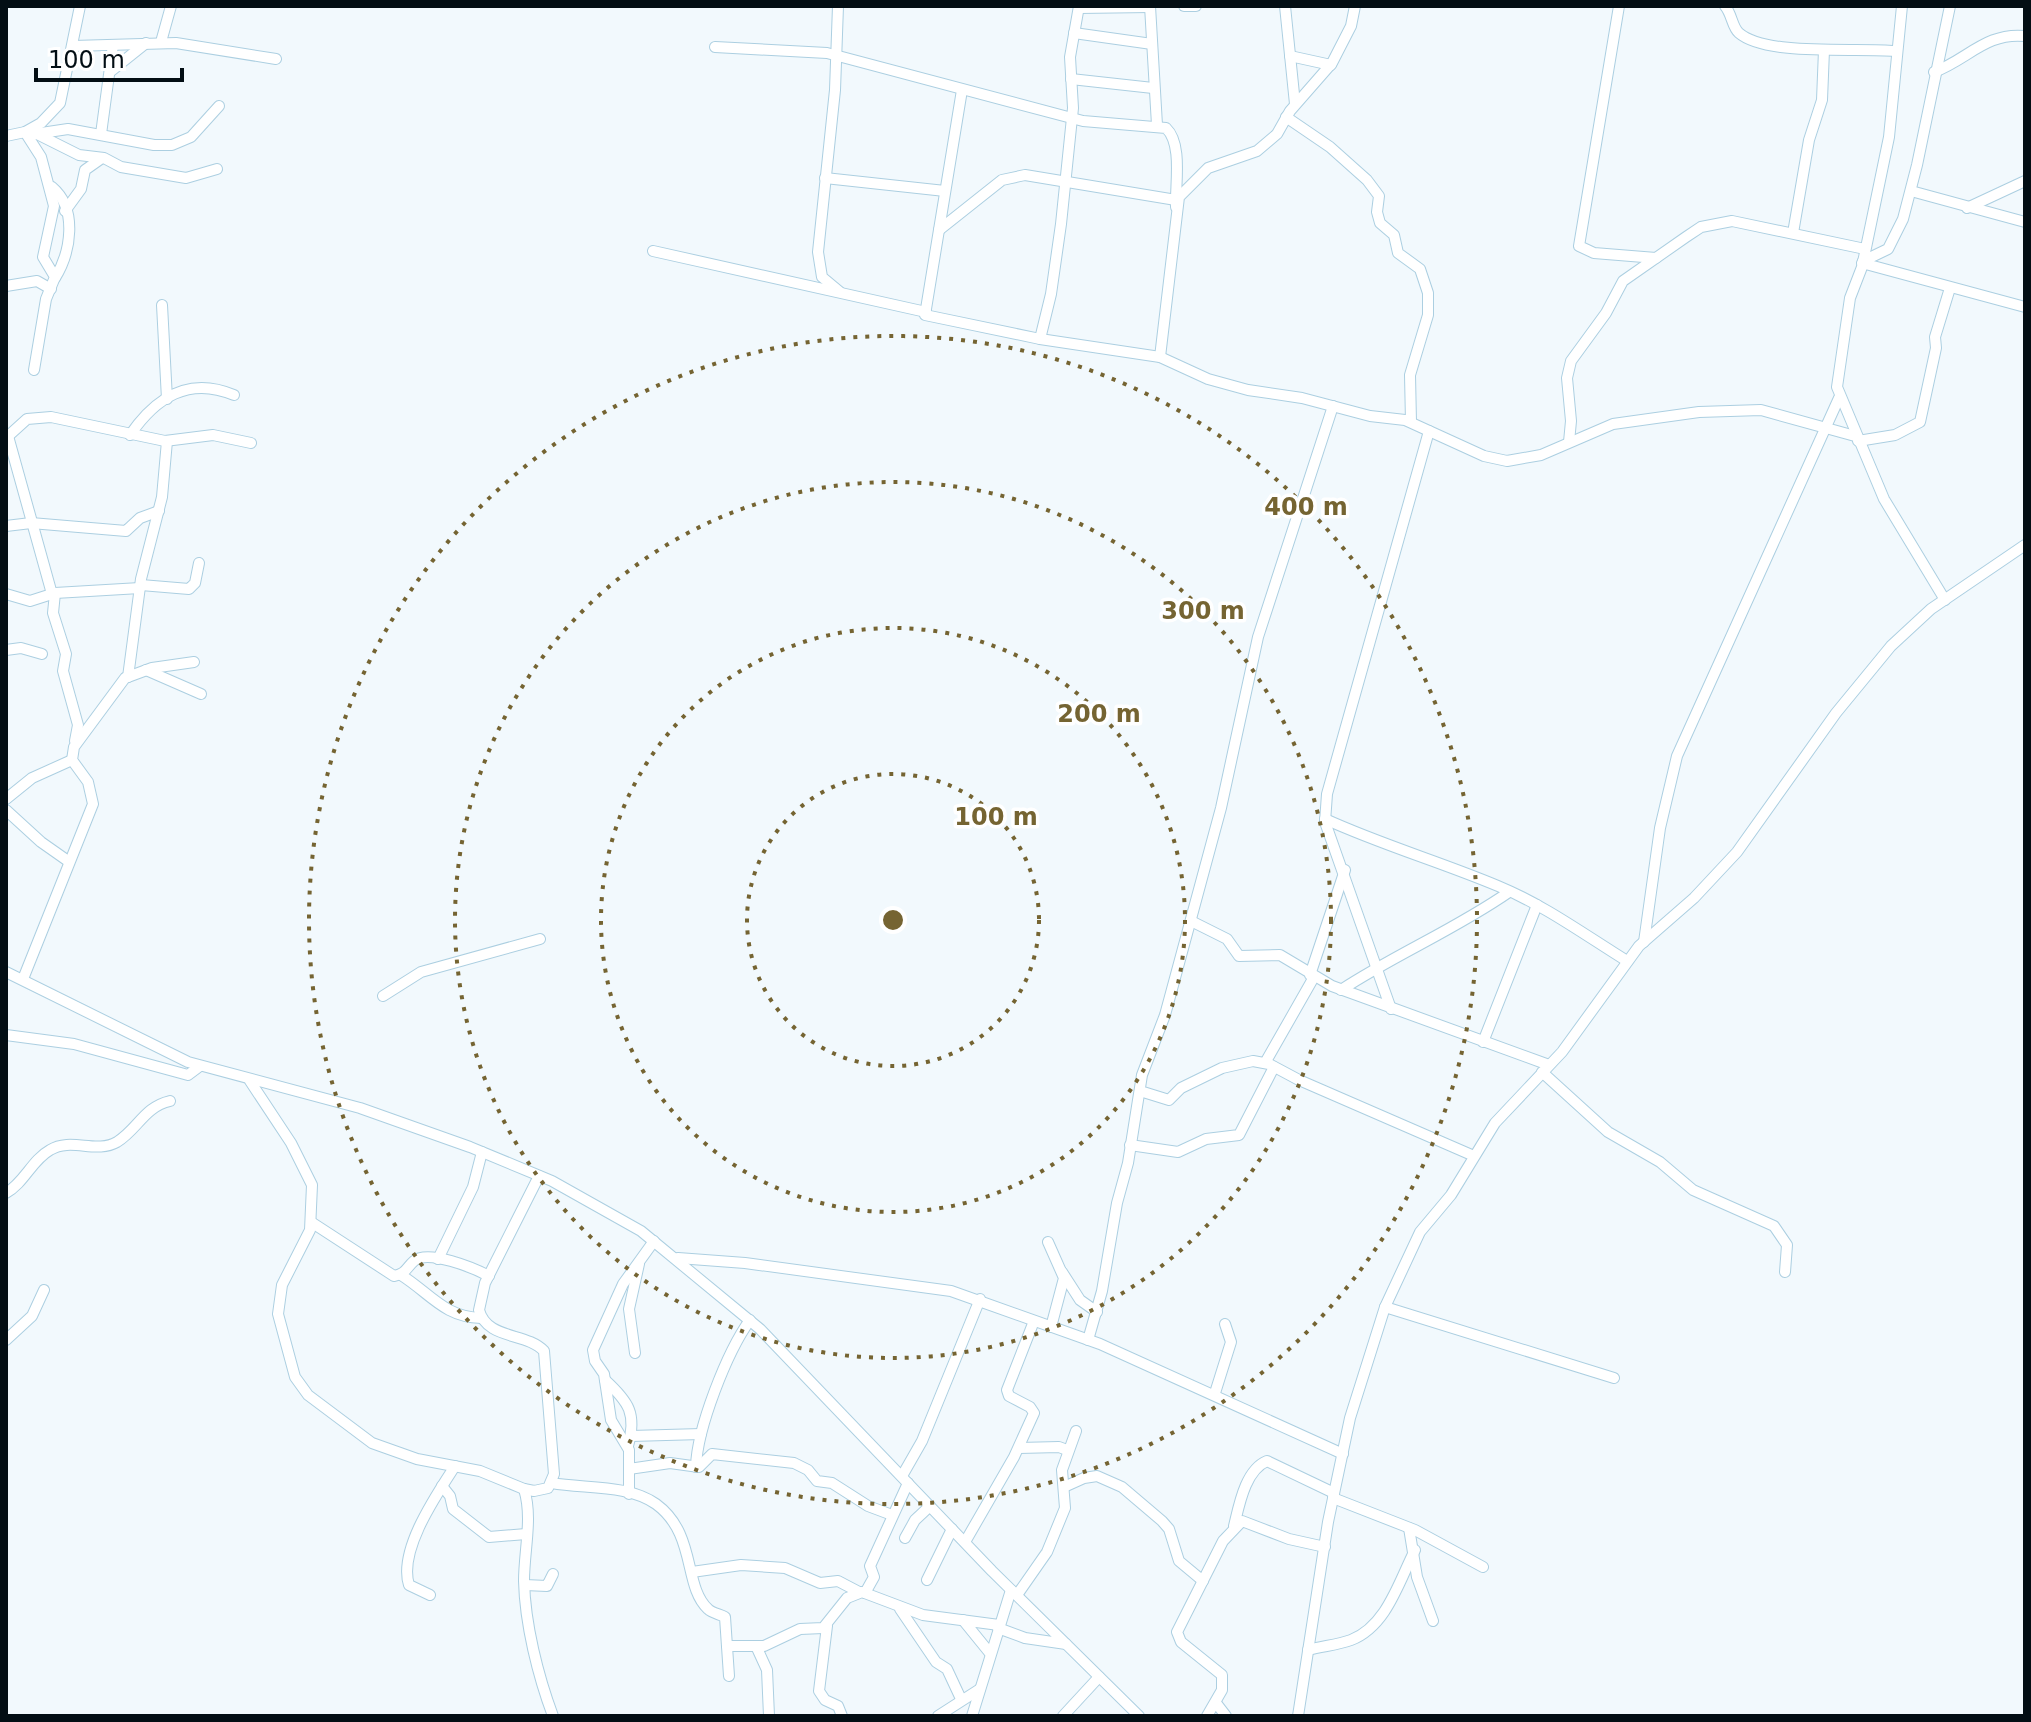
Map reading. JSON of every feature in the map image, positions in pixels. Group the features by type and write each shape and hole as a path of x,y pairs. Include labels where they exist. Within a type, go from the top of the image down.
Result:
{"street":[{"path":"29,133 60,103 80,6"},
{"path":"161,42 171,6"},
{"path":"838,6 835,90 818,266 822,277 840,292"},
{"path":"1184,6 1196,6"},
{"path":"1285,6 1295,104"},
{"path":"1176,204 1182,192 1208,168 1257,151 1277,134 1295,104 1331,65 1351,26 1355,6"},
{"path":"1619,6 1579,246 1594,253 1656,258"},
{"path":"1725,6 1736,30 1743,36 1824,50 1895,51"},
{"path":"1902,6 1895,51 1889,137 1845,325 1838,363 1839,398 1884,499 1945,600"},
{"path":"1862,262 1892,244 1911,191 1950,6"},
{"path":"1040,339 1055,272 1072,118 1070,57 1079,7 1150,7 1157,125"},
{"path":"1137,42 1151,25"},
{"path":"1074,33 1152,44"},
{"path":"1934,72 1952,65 1976,45 2025,36"},
{"path":"111,71 147,42"},
{"path":"73,46 161,42 276,59"},
{"path":"101,134 113,45"},
{"path":"715,47 834,55 1072,118 1097,123 1157,125 1174,137 1176,204 1166,325 1160,357"},
{"path":"1793,233 1809,140 1822,100 1824,50"},
{"path":"1290,56 1331,65"},
{"path":"1071,79 1153,88"},
{"path":"962,90 925,315 1040,339 1160,357 1208,379 1248,390 1411,422 1484,456 1507,461 1541,455 1613,424 1699,412 1761,410 1825,426 1856,438 1895,435 1920,422 1936,348 1935,337 1950,288"},
{"path":"6,136 68,129 154,145 172,145 191,137 219,106"},
{"path":"1286,117 1330,147 1367,180 1379,196 1377,215 1382,225 1394,235 1398,253 1417,265 1423,274 1428,315 1410,375 1411,422"},
{"path":"29,133 79,155 104,158 121,167 143,168 170,177 186,178 217,169"},
{"path":"29,133 41,157 54,206 43,257 54,272 53,284"},
{"path":"65,211 81,189 88,165 104,158"},
{"path":"939,230 1002,180 1025,175 1176,204"},
{"path":"825,178 945,191"},
{"path":"1967,208 2025,181"},
{"path":"34,370 40,328 53,284 71,242 62,199 50,185"},
{"path":"1911,191 2025,222"},
{"path":"1569,442 1567,378 1571,361 1606,313 1617,289 1701,227 1732,221 1793,233 1815,241 1865,249"},
{"path":"653,251 926,312"},
{"path":"1862,262 2025,307"},
{"path":"6,286 37,281 53,284"},
{"path":"162,305 167,399"},
{"path":"130,435 148,413 183,389 200,385 234,395"},
{"path":"1644,942 1660,828 1677,756 1839,398"},
{"path":"1088,1340 1097,1312 1140,1091 1221,808 1258,637 1333,406"},
{"path":"23,979 93,804 88,782 72,760 78,725 63,671 65,648 53,613 54,593 7,437 27,419 51,417 167,441 213,435 251,443"},
{"path":"1391,1009 1325,819 1327,794 1429,431"},
{"path":"74,746 128,677 140,586 159,511 167,441"},
{"path":"6,526 31,523 126,531 140,518 159,511"},
{"path":"1298,1716 1343,1454 1385,1307 1420,1232 1451,1195 1495,1123 1582,1026 1627,961 1737,852 1836,713 1891,646 1945,600 2025,545"},
{"path":"6,594 30,601 54,593 140,586 189,589 195,583 199,563"},
{"path":"6,650 21,648 42,654"},
{"path":"128,677 146,670 194,662"},
{"path":"146,670 201,694"},
{"path":"75,710 92,723"},
{"path":"6,799 32,778 72,760"},
{"path":"6,810 41,842 68,861"},
{"path":"1325,819 1537,905 1627,961"},
{"path":"1130,1145 1178,1152 1206,1139 1239,1135 1312,976 1345,870"},
{"path":"1341,990 1438,933 1465,923 1509,892"},
{"path":"1483,1042 1537,905"},
{"path":"1191,921 1227,939 1239,956 1280,955 1341,990 1545,1068 1608,1132 1660,1162 1693,1190 1759,1217 1779,1230 1787,1245 1785,1272"},
{"path":"383,996 421,972 540,939"},
{"path":"6,972 200,1066 360,1108 482,1152 602,1207 654,1241 750,1320 1139,1716"},
{"path":"6,1035 74,1044 188,1075 200,1066"},
{"path":"1140,1091 1169,1100 1181,1088 1241,1061 1270,1065 1474,1156"},
{"path":"250,1081 305,1165 312,1185 311,1222 282,1285 278,1314 295,1377 308,1395 372,1443 417,1459 480,1471 524,1489 542,1491 552,1483 612,1490 656,1504 687,1547 692,1572 705,1606 725,1617 729,1676"},
{"path":"6,1193 50,1150 75,1144 94,1147 116,1143 151,1109 170,1101"},
{"path":"438,1259 473,1187 482,1152"},
{"path":"481,1318 480,1299 489,1276 539,1176"},
{"path":"311,1222 368,1256 389,1274 401,1275 448,1312 481,1318 491,1329 535,1344 544,1351 551,1412 552,1483"},
{"path":"629,1441 611,1420 605,1380 593,1350 623,1284 654,1241"},
{"path":"1048,1242 1080,1300 1097,1312"},
{"path":"635,1353 629,1309 640,1258"},
{"path":"676,1258 745,1263 938,1289 980,1299 1215,1393 1343,1454"},
{"path":"401,1275 415,1260 438,1259 473,1267 489,1276"},
{"path":"1051,1327 1063,1288 1062,1272"},
{"path":"6,1340 32,1316 44,1290"},
{"path":"842,1716 838,1706 825,1700 819,1691 827,1626 847,1598 862,1592 874,1577 870,1566 980,1299"},
{"path":"1385,1307 1614,1378"},
{"path":"696,1467 701,1434 715,1389 750,1320"},
{"path":"965,1542 1019,1448 1034,1411 1009,1396 1007,1390 1034,1321"},
{"path":"1215,1393 1231,1342 1225,1324"},
{"path":"605,1380 628,1402 633,1420 629,1441 629,1494"},
{"path":"972,1716 989,1652 1014,1592 1047,1552 1065,1508 1062,1470 1076,1431"},
{"path":"629,1441 701,1434"},
{"path":"1019,1448 1059,1447 1067,1450"},
{"path":"630,1465 670,1463 696,1467 704,1464 712,1454 794,1463 808,1470 817,1481 832,1483 868,1506 892,1515"},
{"path":"1207,1716 1222,1690 1222,1675 1178,1637 1203,1581 1234,1526 1255,1470 1267,1461 1334,1496 1409,1528 1483,1567"},
{"path":"612,1490 630,1465"},
{"path":"430,1595 412,1589 406,1576 422,1520 455,1466"},
{"path":"1064,1487 1097,1476 1122,1487 1169,1529 1179,1561 1203,1581"},
{"path":"442,1486 448,1491 453,1509 489,1537 526,1534"},
{"path":"524,1489 530,1508 525,1585 553,1716"},
{"path":"905,1538 915,1520 930,1506"},
{"path":"1234,1526 1242,1521 1289,1539 1325,1547"},
{"path":"1409,1528 1417,1577 1433,1621"},
{"path":"927,1580 952,1529"},
{"path":"1308,1650 1350,1640 1376,1621 1392,1600 1415,1550"},
{"path":"692,1572 741,1565 785,1568 820,1583 838,1581 900,1609 999,1626 1025,1638 1066,1644"},
{"path":"525,1585 547,1586 553,1574"},
{"path":"900,1609 936,1662 947,1669 961,1699"},
{"path":"963,1620 989,1652"},
{"path":"727,1646 756,1646 800,1629 827,1626"},
{"path":"756,1646 767,1670 769,1716"},
{"path":"1063,1716 1099,1677"},
{"path":"938,1716 980,1689"},
{"path":"1216,1703 1226,1716"}]}
